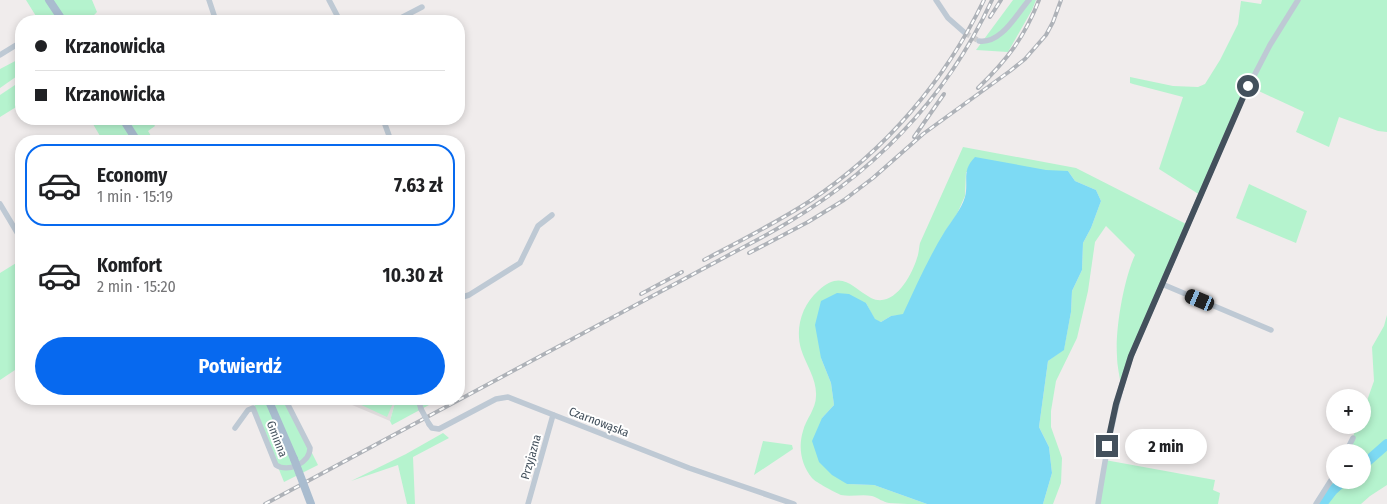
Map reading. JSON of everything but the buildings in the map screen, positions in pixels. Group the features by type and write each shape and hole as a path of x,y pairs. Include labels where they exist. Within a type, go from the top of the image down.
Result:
{"main road":[{"path":"49,0 59,15"},
{"path":"271,405 311,504"}],"street":[{"path":"209,0 214,15"},
{"path":"329,0 337,15"},
{"path":"936,0 948,18 965,33"},
{"path":"979,41 990,40 998,36 1029,0"},
{"path":"1098,504 1111,428 1131,356 1246,91 1270,45 1298,0"},
{"path":"407,15 422,7"},
{"path":"0,55 15,46"},
{"path":"0,204 15,229"},
{"path":"465,296 520,263 538,226 552,215"},
{"path":"1162,284 1271,330"},
{"name":"Czarnowąska","path":"420,405 432,428 439,429 491,401 506,397 689,468 794,504"},
{"name":"Gminna","path":"235,428 248,410 253,408 276,465 280,468 288,468 304,462 309,455 310,448 288,405"},
{"name":"Przyjazna","path":"528,504 553,415"},
{"path":"1350,444 1353,438"},
{"path":"1316,504 1326,488"}],"shaded area":[{"path":"352,405 394,405 390,421"}],"green space":[{"path":"26,0 92,0 97,12 94,15 35,15"},
{"path":"1013,0 1036,0 1008,52 976,50"},
{"path":"1262,0 1387,0 1387,132 1378,131 1339,117 1329,147 1296,132 1304,112 1248,86 1200,195 1159,169 1183,97 1130,83 1130,77 1173,86 1198,87 1205,84 1220,60 1238,24 1241,1 1261,4"},
{"path":"15,61 15,78 0,88 0,69"},
{"path":"15,85 15,108 0,117 0,95"},
{"path":"94,125 155,126 148,131 150,135 99,135"},
{"path":"963,147 1076,168 1188,225 1121,387 1117,360 1117,332 1124,290 1135,255 1106,226 1095,242 1088,291 1077,338 1056,381 1051,411 1051,427 1062,458 1061,483 1053,504 1043,504 1052,473 1049,447 1039,427 1048,361 1064,349 1071,312 1072,291 1082,270 1083,243 1101,201 1096,190 1075,181 1068,171 966,172 965,196 903,315 891,316 881,322 875,320 866,303 821,358 831,383 834,405 822,418 847,484 874,485 927,504 889,503 872,496 841,495 812,478 801,456 801,437 816,401 816,390 799,341 801,317 812,297 834,281 846,282 871,298 879,300 887,299 901,288 915,265 920,243"},
{"path":"1249,184 1307,211 1296,243 1236,218"},
{"path":"15,264 15,370 0,380 0,273"},
{"path":"1387,315 1387,485 1361,504 1316,504 1326,488 1371,489 1371,444 1350,444 1354,434 1371,434 1371,389 1374,381 1372,347 1384,326"},
{"path":"255,405 288,405 318,465 284,482"},
{"path":"361,405 392,405 387,417"},
{"path":"394,405 429,405 392,425 390,421"},
{"path":"443,433 449,438 413,457 415,504 407,504 398,465 351,481 406,454"},
{"path":"763,441 792,445 793,449 754,475"},
{"path":"1105,460 1215,480 1213,490 1220,493 1218,504 1098,504"}],"water":[{"path":"975,157 1046,170 1068,171 1075,181 1096,190 1101,201 1083,243 1082,270 1072,291 1071,312 1064,350 1048,361 1039,427 1049,447 1052,473 1043,504 927,504 874,485 847,484 832,475 819,462 812,441 822,418 834,405 831,383 821,358 815,325 821,301 837,293 849,294 866,303 875,319 881,322 891,316 903,314 934,251 959,211 965,197 968,167"}],"waterway":[{"path":"1371,458 1387,444"},
{"path":"1322,504 1334,489"}],"tunnel":[{"path":"965,33 979,41"}],"railway":[{"path":"704,260 758,232 810,201 863,160 888,137 932,86 951,59 984,0"},
{"path":"465,397 768,234 838,189 900,135 926,105 951,73 973,38 992,0"},
{"path":"990,17 1001,0"},
{"path":"978,88 1014,48 1039,0"},
{"path":"749,253 808,222 844,200 873,178 923,134 1025,59 1046,35 1061,0"},
{"path":"914,137 944,94"},
{"path":"641,294 682,272"},
{"path":"265,504 449,405"}],"route":[{"path":"1107,446 1116,404 1131,356 1248,86"}]}
